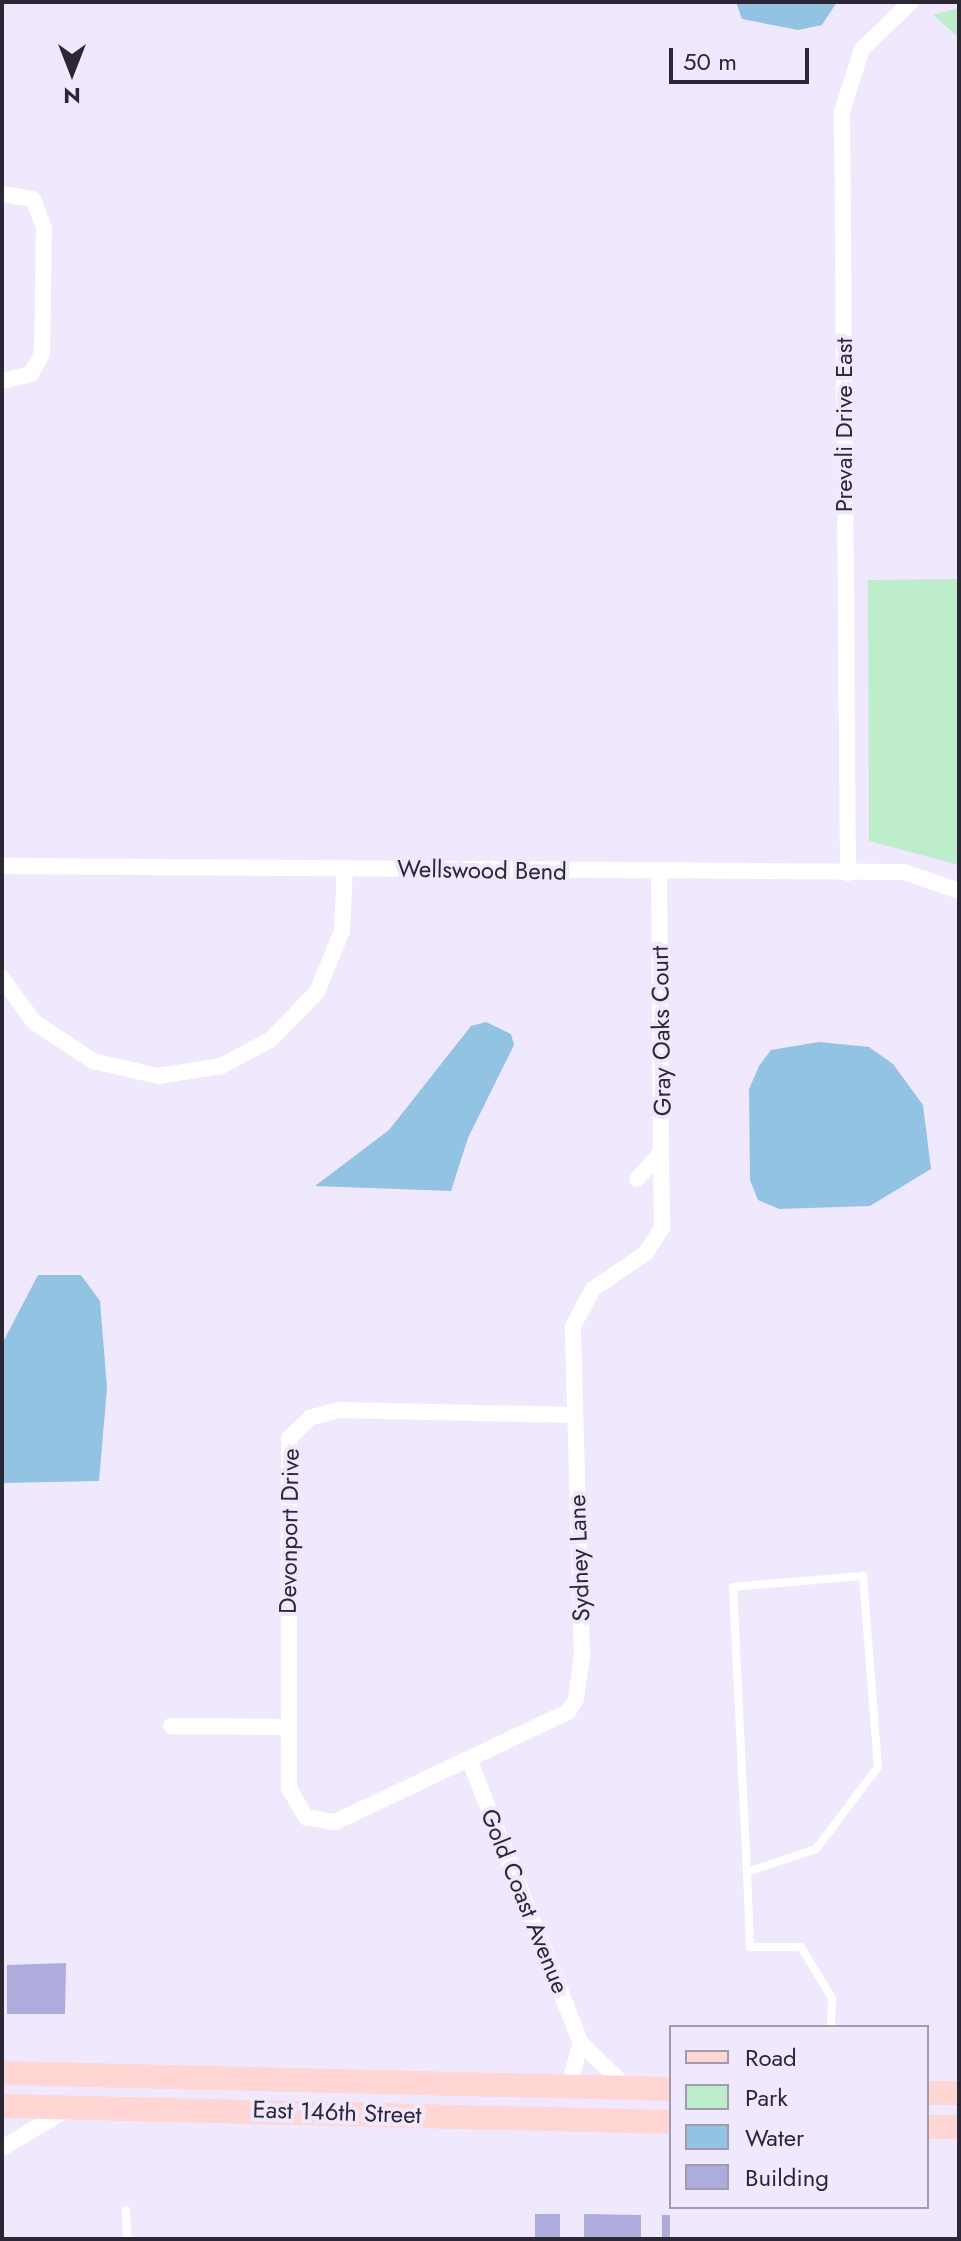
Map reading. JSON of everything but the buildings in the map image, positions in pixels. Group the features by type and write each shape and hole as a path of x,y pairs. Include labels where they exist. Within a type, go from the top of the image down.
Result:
{"main road":[{"name":"East 146th Street","path":"2,2073 669,2089"},
{"path":"929,2093 959,2093"},
{"name":"East 146th Street","path":"2,2106 669,2122"},
{"path":"929,2127 959,2127"}],"street":[{"name":"Prevali Drive East","path":"848,873 842,111 862,49 911,2"},
{"path":"2,194 33,199 44,235 42,354 31,374 2,381"},
{"name":"Wellswood Bend","path":"2,866 848,873 923,875 959,891"},
{"path":"2,978 34,1022 93,1061 158,1076 221,1066 270,1040 317,992 342,931 345,868"},
{"name":"Gray Oaks Court","path":"637,1179 661,1152 659,873"},
{"name":"Sydney Lane","path":"306,1817 335,1822 568,1712 576,1699 582,1656 575,1415 579,1307 646,1253 662,1227 661,1152"},
{"name":"Devonport Drive","path":"306,1817 289,1788 289,1438 310,1418 339,1410 575,1415"},
{"path":"171,1726 288,1727"},
{"name":"Gold Coast Avenue","path":"469,1759 581,2043 626,2087"},
{"path":"569,2085 581,2043"},
{"path":"2,2148 72,2108"}],"lane":[{"path":"747,1872 816,1849 878,1767 863,1576 733,1587 750,1947 801,1947 832,1998 831,2025"},
{"path":"126,2210 127,2239"}],"green space":[{"path":"959,8 959,38 933,15"},
{"path":"959,579 959,865 869,841 868,580"}],"water":[{"path":"736,2 837,2 822,25 798,30 742,19"},
{"path":"486,1022 511,1034 514,1045 468,1138 451,1191 315,1186 389,1130 471,1026"},
{"path":"819,1042 869,1047 893,1064 923,1105 931,1169 870,1206 779,1209 758,1200 750,1180 749,1089 759,1066 771,1050"},
{"path":"38,1275 81,1275 100,1301 107,1388 99,1481 2,1483 2,1344"}]}
